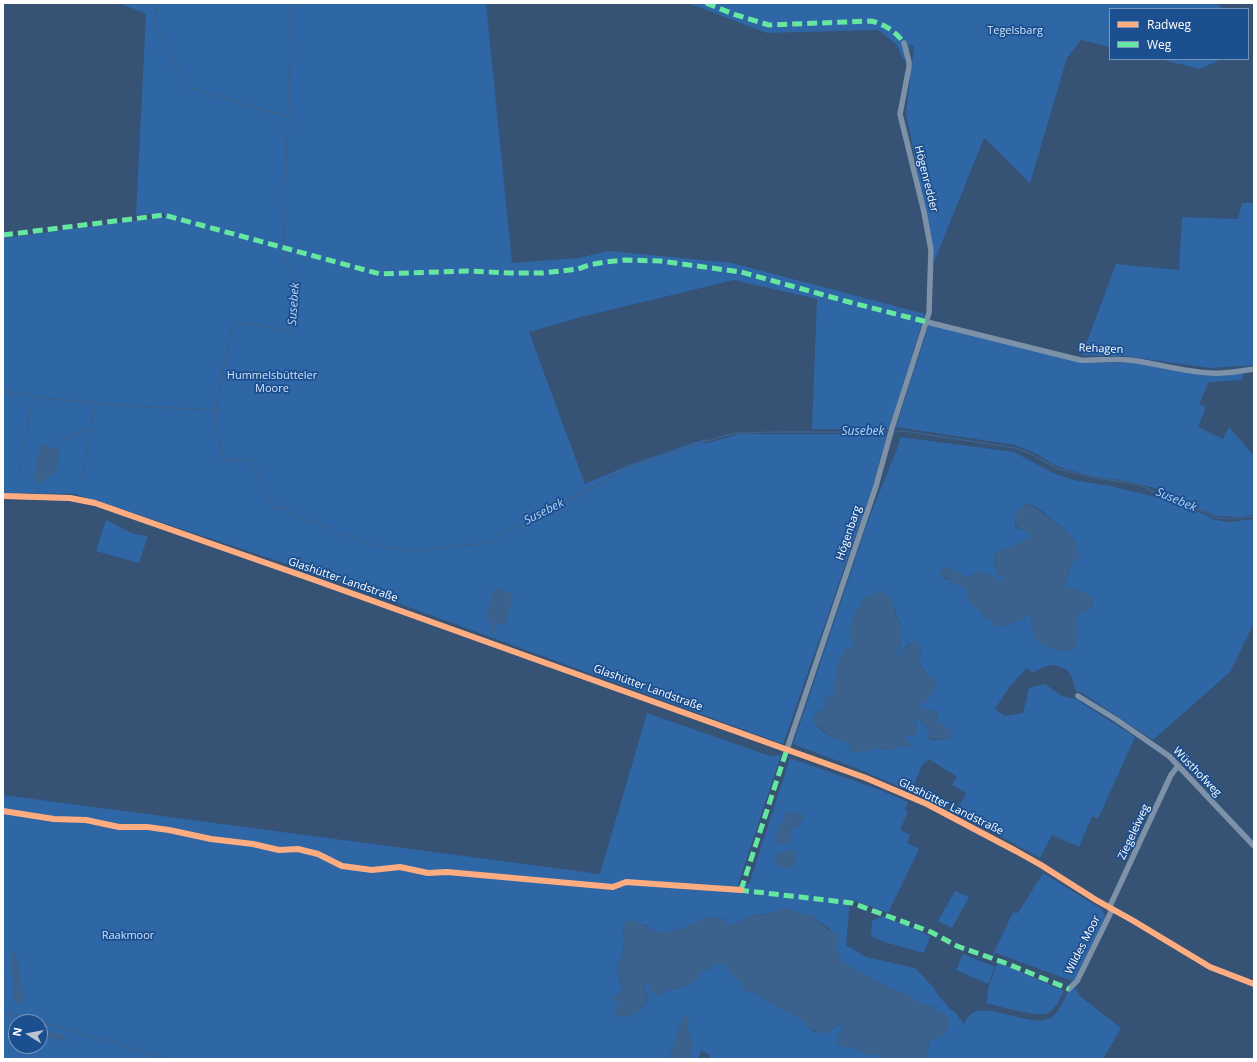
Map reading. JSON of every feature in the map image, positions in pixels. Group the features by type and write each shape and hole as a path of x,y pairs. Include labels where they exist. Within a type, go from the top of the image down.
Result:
{"street":[{"name":"Högenredder","path":"904,43 908,56 909,67 900,109 901,118 924,212 931,254 930,298 927,322"},
{"name":"Rehagen","path":"927,322 1080,360 1128,360 1212,373 1233,373 1254,369"},
{"name":"Högenbarg","path":"787,749 876,486 892,428 927,322"},
{"name":"Glashütter Landstraße","path":"3,496 70,498 95,504 331,586 866,778 927,804 1016,851 1210,967 1254,984"},
{"name":"Wüsthofweg","path":"1078,696 1146,739 1169,756 1254,846"},
{"name":"Ziegeleiweg","path":"1111,909 1171,775 1178,766"},
{"name":"Wildes Moor","path":"1069,989 1077,981 1111,909"}],"green space":[{"name":"Hummelsbütteler Moore","path":"119,3 486,3 512,263 578,258 609,251 732,263 925,314 889,429 812,429 817,299 734,280 581,317 529,332 585,484 631,464 705,439 705,444 739,434 887,434 873,485 783,744 332,579 125,510 74,494 3,493 3,238 165,217 164,213 136,215 146,14"},
{"name":"Tegelsbarg","path":"688,3 1214,3 1223,8 1109,8 1109,47 1081,40 1067,58 1030,183 984,138 934,262 934,255 906,113 914,47 910,44 908,60 903,58 896,44 878,30 767,33"},
{"path":"1163,60 1220,60 1200,69"},
{"path":"1242,203 1254,203 1254,365 1211,368 1124,356 1082,355 1116,264 1179,270 1182,217 1238,219"},
{"path":"929,324 1078,362 1127,362 1167,369 1243,373 1242,380 1209,382 1199,404 1206,407 1198,427 1223,439 1229,427 1254,456 1254,514 1239,517 1218,516 1202,510 1167,492 1133,482 1097,477 1065,469 1053,464 1037,454 1015,445 896,427"},
{"path":"900,437 1014,452 1053,473 1073,480 1110,486 1164,499 1181,504 1216,520 1229,522 1254,519 1254,623 1230,672 1153,740 1082,693 1076,691 1072,677 1066,669 1054,665 1043,667 1033,673 1027,668 1010,686 995,709 1005,716 1023,713 1029,688 1045,684 1062,696 1076,699 1135,737 1098,819 1092,816 1079,847 1052,835 1040,858 961,815 953,813 957,810 966,793 952,785 957,777 929,759 922,765 911,792 856,768 793,744 869,518 899,444","holes":["1026,504 1035,506 1068,532 1078,545 1076,560 1072,563 1065,584 1066,587 1091,596 1093,601 1091,609 1078,614 1077,644 1071,651 1049,647 1041,642 1035,632 1030,618 1032,616 1031,614 1027,615 1023,620 1011,623 1007,626 994,623 992,619 984,617 980,610 974,607 967,598 967,592 962,586 942,577 948,567 969,578 972,574 980,572 989,574 1000,581 1003,580 1003,577 993,562 996,552 1026,540 1031,534 1029,531 1019,529 1015,523 1016,516","875,594 895,608 901,625 901,641 897,654 898,656 909,643 921,650 918,662 937,683 929,698 921,705 920,708 922,710 938,712 938,721 947,728 948,740 931,740 928,737 931,732 919,720 917,720 914,721 917,726 915,735 909,734 906,737 907,741 912,744 900,745 889,750 874,748 849,748 849,742 833,738 826,734 815,723 814,716 824,708 824,699 828,697 831,699 833,696 837,671 856,649 850,636 852,620 864,598"]},
{"path":"106,520 134,534 148,536 139,563 96,551"},
{"name":"Raakmoor","path":"647,713 770,756 781,755 738,885 749,884 790,758 880,790 908,802 905,810 908,812 900,830 910,835 907,843 919,849 888,913 850,899 846,945 866,957 915,968 964,1024 971,1014 978,1011 988,1011 1034,1020 1044,1020 1052,1017 1057,1011 1070,988 1076,989 1080,996 1121,1028 1103,1059 925,1059 930,1040 938,1038 945,1014 938,1012 933,1007 917,1003 908,994 891,989 844,963 838,953 831,931 828,927 817,921 813,916 806,914 799,915 796,912 750,916 730,926 727,925 723,919 713,917 702,920 685,928 661,933 654,931 646,925 626,922 623,930 623,953 617,968 623,987 620,993 616,996 619,1004 616,1015 625,1016 634,1014 645,1005 647,1001 647,994 644,988 646,984 649,984 652,987 652,992 660,996 665,991 690,985 703,970 709,969 719,963 723,964 741,983 745,991 752,992 800,1018 814,1032 818,1033 829,1031 841,1024 842,1026 837,1037 837,1042 842,1046 854,1047 868,1055 877,1054 884,1059 710,1059 709,1054 701,1051 698,1059 688,1059 691,1054 692,1044 690,1035 681,1022 668,1059 3,1059 3,795 600,874"},
{"path":"1043,873 1103,910 1105,917 1074,980 1072,981 996,953 991,959 1013,912 1018,913"},
{"path":"955,891 969,897 952,928 938,921"},
{"path":"884,916 930,936 924,953 884,942 871,936 872,920"},
{"path":"963,954 995,967 988,984 956,970"},
{"path":"998,962 1064,991 1056,1006 1048,1013 1036,1014 986,1003 989,985"}],"shaded area":[{"path":"40,445 59,450 57,470 44,481 35,484 35,470"},
{"path":"1030,504 1068,532 1078,545 1080,556 1072,563 1065,584 1066,587 1093,597 1091,608 1078,614 1078,639 1077,644 1071,651 1051,649 1034,639 1030,619 1032,616 1031,614 1027,615 1023,620 1011,623 1004,627 993,626 994,621 990,618 984,617 980,610 974,607 967,598 967,592 962,586 951,582 947,578 939,576 940,571 948,567 969,578 976,572 984,572 1000,581 1003,580 1003,577 999,576 996,572 997,566 993,562 996,552 1024,541 1030,537 1030,533 1017,527 1015,519 1020,509"},
{"path":"494,588 513,594 506,623 498,624 492,635 490,634 491,624 486,616"},
{"path":"879,591 890,598 902,627 902,636 897,654 898,656 912,641 915,641 921,647 918,662 930,676 935,679 937,684 934,691 920,708 922,710 937,711 938,721 952,732 952,736 948,740 930,739 928,736 931,731 919,720 917,720 914,722 918,728 917,733 915,735 909,734 906,737 907,741 913,745 911,748 901,745 894,750 877,748 867,751 851,752 849,750 849,742 833,738 814,723 814,716 824,709 824,697 826,698 829,695 831,699 833,696 836,670 842,654 848,647 856,649 851,639 850,632 850,627 854,617 864,598"},
{"path":"787,812 801,813 803,815 803,819 798,826 792,828 788,843 781,844 775,840 777,831 785,820 785,814"},
{"path":"789,850 795,852 797,863 791,868 781,868 776,862 776,856 779,852"},
{"path":"783,909 794,910 799,915 806,914 813,916 824,926 837,934 838,953 844,963 891,989 908,994 917,1003 931,1006 938,1012 945,1014 949,1019 950,1026 942,1036 930,1040 925,1059 884,1059 873,1054 865,1055 854,1047 839,1046 837,1038 842,1026 841,1024 825,1033 818,1033 807,1026 800,1018 752,992 742,990 741,983 723,964 719,963 709,969 703,970 697,980 692,984 665,991 660,996 652,992 652,987 649,984 646,984 644,988 646,1002 639,1011 630,1017 618,1016 615,1013 619,1004 618,1002 614,1002 613,996 620,993 623,985 617,970 623,953 623,930 626,922 635,920 655,931 665,932 684,928 710,917 718,917 731,926 750,916 768,914"},
{"path":"11,953 15,953 16,955 23,992 23,1001 20,1003 14,1000"},
{"path":"688,1016 689,1019 687,1030 693,1041 692,1053 688,1059 668,1059 681,1022 684,1017"},
{"path":"48,1031 64,1036 64,1047 61,1040 48,1038"}],"waterway":[{"path":"154,3 158,4 154,23 186,87 288,117"},
{"name":"Susebek","path":"284,246 291,3"},
{"name":"Susebek","path":"284,251 286,263 296,272 293,330 289,332 251,323 243,323 232,326 217,399 216,427 224,459 226,461 250,459 274,508 278,509 285,506 291,513 330,529"},
{"path":"3,391 44,398 129,406 216,410"},
{"path":"19,476 32,401"},
{"path":"82,479 96,402"},
{"path":"63,440 80,432 91,429"},
{"name":"Susebek","path":"892,432 904,431 1016,448 1029,453 1058,469 1102,479 1138,484 1157,494 1170,497 1218,518 1228,519 1254,516"},
{"name":"Susebek","path":"483,543 492,542 501,534 540,515 548,507 558,506 632,465 723,436 737,433 778,432 888,432"},
{"name":"Susebek","path":"332,530 376,545 409,551 480,544"},
{"path":"3,1012 10,1014"},
{"path":"48,1024 166,1059"}],"marked path":[{"path":"706,3 733,14 769,25 871,21 890,29 904,43"},
{"path":"3,235 164,215 380,274 467,271 543,273 578,269 605,262 625,260 660,261 741,272 927,322"},
{"path":"741,890 787,749"},
{"path":"739,890 852,903 931,932 957,946 1008,964 1069,989"}],"cycle path":[{"path":"3,496 70,498 95,503 309,578 866,778 927,804 1016,851 1210,967 1254,984"},
{"path":"3,811 54,819 86,820 119,827 147,827 169,830 211,839 253,844 279,850 298,849 318,854 342,866 372,870 400,867 428,873 447,872 613,887 626,882 741,890"}]}
